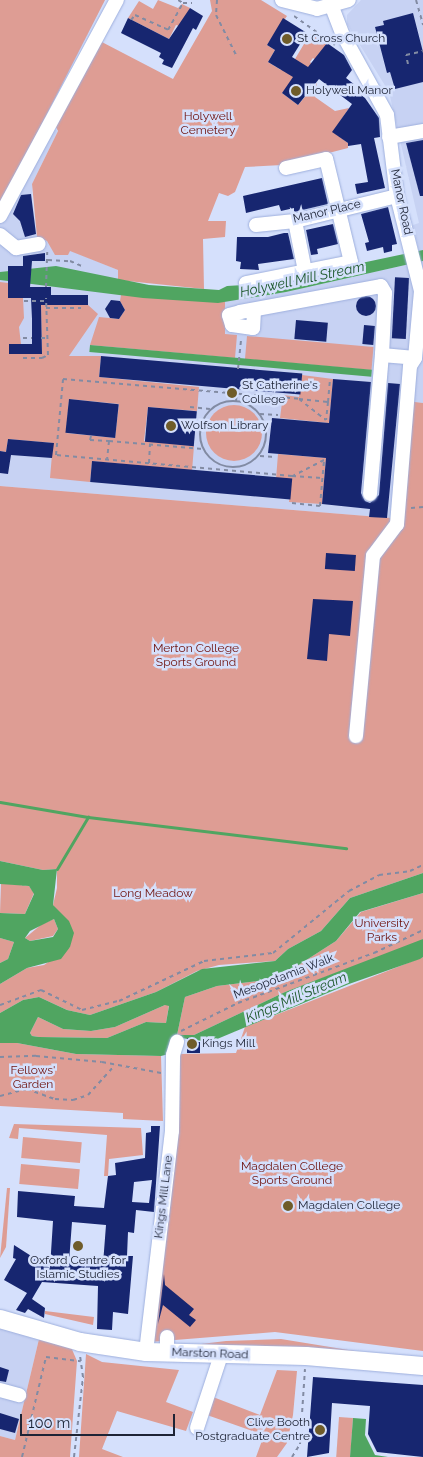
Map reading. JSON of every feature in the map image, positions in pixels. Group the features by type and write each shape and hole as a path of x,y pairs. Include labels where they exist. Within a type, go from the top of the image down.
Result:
{"main road":[{"name":"Marston Road","path":"0,1319 80,1342 146,1352 167,1345 221,1355 306,1356 423,1366"}],"street":[{"path":"0,216 116,0"},
{"path":"282,0 303,8 332,8 349,0"},
{"name":"Manor Road","path":"332,8 343,35 380,99 389,137 397,196 421,291 420,336 415,358 410,366 398,524 373,556 356,736"},
{"path":"389,137 423,131"},
{"path":"246,283 351,262 326,159 286,168"},
{"name":"Manor Place","path":"256,225 295,221 397,196"},
{"path":"295,221 305,271"},
{"path":"0,234 16,248 39,244"},
{"path":"242,326 232,325 229,315 380,286 385,294 382,355 370,494"},
{"path":"382,355 415,358"},
{"name":"Kings Mill Lane","path":"146,1352 172,1131 173,1075 179,1037"},
{"path":"198,1428 221,1355"},
{"path":"0,1390 19,1395"}],"path":[{"path":"178,0 183,3 192,3"},
{"path":"217,0 216,15 237,57"},
{"path":"416,0 423,25"},
{"path":"131,20 135,15 168,30 183,3"},
{"path":"292,14 310,30 343,50"},
{"path":"408,64 406,55 423,51"},
{"path":"47,260 70,261 82,266"},
{"path":"46,267 46,287"},
{"path":"23,358 42,358 48,354 46,300 24,301"},
{"path":"46,308 81,308"},
{"path":"239,368 242,326"},
{"path":"24,338 32,338"},
{"path":"42,338 47,338"},
{"path":"322,478 56,456 63,379 237,392 328,402"},
{"path":"299,399 326,420 330,381"},
{"path":"236,400 237,392"},
{"path":"259,414 266,430 258,456 244,466 230,469 217,464 203,449 200,424 210,409 218,404 236,400 259,414 278,415"},
{"path":"190,407 210,409"},
{"path":"91,436 90,440 203,449"},
{"path":"107,460 109,441"},
{"path":"148,464 150,444"},
{"path":"258,456 275,457"},
{"path":"292,476 324,460 320,506 292,503"},
{"path":"0,1005 41,990 82,1010 119,1001 204,961 273,953 349,891 379,875 410,871 423,865"},
{"name":"Mesopotamia Walk","path":"179,1037 238,1003 374,952 423,930"},
{"path":"0,1057 36,1056 115,1064 173,1075"},
{"path":"0,1096 27,1089 55,1098 73,1100 88,1095 115,1064"},
{"path":"74,1457 83,1377 80,1342"},
{"path":"292,1457 300,1444 306,1356"},
{"path":"22,1457 46,1357 81,1361"}],"shaded area":[{"name":"St Catherine's College","path":"0,0 105,0 43,123 58,131 32,184 32,197 37,237 118,270 118,280 108,292 286,292 423,261 423,403 408,401 391,518 0,486"},
{"path":"361,0 423,0 423,250 419,251 413,225 419,223 389,92 347,24 347,15"},
{"path":"0,1327 39,1339 15,1440 0,1436"}],"green space":[{"path":"0,0 105,0 0,206"},
{"path":"158,0 178,8 182,4 190,8 182,27 176,25 169,39 128,18 139,1 153,9"},
{"name":"Holywell Cemetery","path":"210,0 261,0 287,16 267,45 275,50 268,62 281,70 289,69 310,34 327,43 316,60 313,58 310,62 313,65 282,93 298,105 317,83 315,97 335,111 349,108 333,132 348,143 348,148 282,165 245,167 235,192 228,196 219,193 208,221 226,221 225,237 203,239 204,289 118,280 118,270 70,251 68,255 55,255 47,241 37,237 32,184 58,131 55,125 98,40 173,79 212,11"},
{"path":"0,282 8,283 8,297 23,298 24,318 19,327 21,344 9,344 9,354 42,353 41,305 88,305 98,314 69,356 101,356 99,377 199,387 197,411 148,407 144,441 194,446 192,471 92,461 90,482 50,478 53,443 8,439 6,452 0,451","holes":["69,399 119,404 115,438 66,433"]},
{"path":"121,295 225,302 225,334 237,335 235,358 90,345 99,317 119,319 125,310 120,301"},
{"path":"247,336 374,347 372,370 245,359"},
{"path":"302,375 333,379 329,423 280,418 283,395 299,397"},
{"path":"407,401 423,403 423,873 350,898 321,931 288,949 275,961 219,965 197,971 156,992 90,1015 67,1010 39,997 23,1000 0,1013 0,984 27,968 44,965 70,947 53,905 57,888 57,869 43,870 0,861 0,486 391,518"},
{"path":"234,405 245,407 254,413 260,422 262,433 260,444 254,453 245,459 234,461 223,459 214,453 208,444 206,433 208,422 214,413 223,407"},
{"path":"278,454 326,458 322,504 289,502 291,481 276,479"},
{"path":"1,883 29,886 34,893 25,914 0,913"},
{"name":"University Parks","path":"423,893 423,939 419,942 285,992 194,1035 177,1035 185,997 217,986 267,980 283,975 336,941 361,912"},
{"path":"54,919 58,929 53,936 30,941 25,938 42,924"},
{"path":"0,938 14,942 8,959 0,963"},
{"name":"Magdalen College Sports Ground","path":"423,957 423,1351 275,1332 150,1342 179,1054 236,1053 245,1027"},
{"path":"165,1005 169,1005 166,1023 146,1022 107,1038 39,1037 32,1036 30,1033 38,1017 63,1029 91,1031 115,1027"},
{"name":"Fellows' Garden","path":"0,1043 17,1043 76,1054 161,1056 163,1121 123,1119 123,1113 0,1106"},
{"path":"14,1124 141,1128 143,1155 109,1159 108,1176 104,1176 107,1135 19,1128 18,1139 9,1138"},
{"path":"23,1137 82,1142 80,1163 21,1158"},
{"path":"21,1164 80,1169 78,1189 19,1184"},
{"path":"7,1188 10,1188 6,1247 0,1258"},
{"path":"45,1311 94,1317 93,1325 45,1314"},
{"path":"39,1339 71,1347 77,1361 70,1457 0,1457 0,1436 15,1440"},
{"path":"281,1339 373,1354 168,1348 226,1341"},
{"path":"86,1354 102,1362 179,1370 166,1402 193,1412 186,1431 117,1411 102,1449 123,1457 79,1457"},
{"path":"277,1370 297,1371 293,1415 287,1443 277,1457 256,1457 264,1435 207,1415 213,1397 260,1415"},
{"path":"339,1417 353,1418 350,1457 336,1457"}],"water":[{"name":"Holywell Mill Stream","path":"423,250 423,261 286,292 218,303 143,298 0,280 0,272 56,266 149,285 219,290 227,286 262,284"},
{"path":"90,345 372,370 371,377 89,352"},
{"path":"0,861 43,870 57,869 53,905 69,921 74,933 70,947 61,959 27,968 0,984 0,963 8,959 14,942 0,938 0,913 25,914 34,894 29,886 0,884","holes":["54,919 58,929 53,937 30,941 25,938 30,931"]},
{"name":"Kings Mill Stream","path":"423,873 423,893 360,912 336,941 283,975 267,980 217,986 185,997 177,1035 194,1035 285,992 423,939 423,957 349,984 210,1042 181,1038 169,1054 161,1056 76,1054 17,1043 0,1043 0,1013 23,1000 39,997 67,1010 90,1015 156,992 202,969 275,961 288,949 321,931 350,898","holes":["165,1005 169,1006 166,1023 146,1022 107,1038 39,1037 32,1036 30,1033 38,1017 63,1029 91,1031 115,1027"]},
{"path":"353,1418 366,1419 365,1435 375,1455 388,1457 350,1457"}],"building":[{"path":"190,8 203,16 196,30 193,28 172,68 162,64 164,60 159,57 161,53 121,33 128,18 169,39"},
{"path":"413,13 423,52 423,82 395,89 390,72 387,73 375,27 384,25 383,21"},
{"path":"283,18 307,33 292,57 308,67 327,43 344,55 352,70 346,78 355,85 353,89 365,98 379,118 380,137 374,138 385,188 357,194 355,184 368,182 361,144 348,146 348,143 332,132 352,104 319,79 298,105 282,93 293,77 268,62 275,50 267,45"},
{"path":"423,140 423,196 420,196 406,143"},
{"path":"322,178 328,204 294,212 294,208 281,211 279,205 246,213 243,196"},
{"path":"31,194 36,234 25,237 20,221 13,214 21,195"},
{"path":"388,207 397,244 392,245 392,251 384,253 383,247 367,251 365,243 369,242 361,214"},
{"path":"333,224 338,244 317,249 318,254 311,255 306,230"},
{"path":"288,233 294,259 258,264 259,270 240,269 241,262 236,261 237,237 268,237"},
{"path":"45,253 45,261 32,261 30,287 51,287 51,295 88,295 88,305 41,305 42,354 9,354 9,344 32,344 32,319 31,298 8,298 8,266 23,266 23,256"},
{"path":"395,277 409,278 406,339 392,338"},
{"path":"366,296 373,299 376,306 373,313 366,316 359,313 356,306 359,299"},
{"path":"111,300 120,301 125,310 119,319 110,318 105,309"},
{"path":"296,320 328,323 326,342 294,339"},
{"path":"364,325 375,326 373,345 362,344"},
{"path":"101,356 302,374 300,395 99,377"},
{"path":"333,379 371,382 361,493 365,501 370,503 379,495 388,383 400,384 387,518 369,517 370,509 322,504 326,458 268,453 272,418 329,423"},
{"path":"69,399 119,404 115,438 65,433"},
{"name":"Wolfson Library","path":"148,407 197,411 194,446 145,442"},
{"path":"8,439 54,443 52,458 11,455 8,474 0,473 0,451 6,452"},
{"path":"92,461 292,479 290,499 90,482"},
{"path":"326,553 356,555 355,571 325,569"},
{"path":"313,599 353,601 350,636 329,634 327,661 307,659"},
{"name":"Kings Mill","path":"187,1038 197,1039 197,1042 200,1042 200,1053 187,1053"},
{"name":"Oxford Centre for Islamic Studies","path":"151,1126 160,1126 154,1212 136,1210 134,1233 128,1232 127,1256 133,1256 128,1314 113,1312 112,1330 97,1329 98,1286 42,1282 32,1299 45,1308 44,1318 28,1309 25,1313 16,1310 27,1293 4,1280 16,1259 13,1258 14,1245 50,1268 53,1221 17,1217 18,1191 75,1196 74,1206 104,1208 108,1176 116,1175 115,1163 145,1158 146,1133 151,1132","holes":["152,1180 149,1203 132,1202 134,1182","72,1222 106,1225 103,1264 69,1262"]},
{"path":"164,1274 165,1285 194,1309 189,1315 196,1320 190,1327 163,1305 158,1324"},
{"path":"0,1367 9,1370 6,1382 0,1381"},
{"name":"Clive Booth Postgraduate Centre","path":"313,1377 423,1385 423,1457 377,1452 368,1434 370,1406 332,1403 329,1453 307,1457"},
{"path":"0,1413 19,1419 15,1433 0,1429"}],"waterway":[{"path":"0,802 88,817 346,848"},
{"path":"57,869 88,817"}],"place":[{"name":"St Cross Church","path":"287,39"},
{"name":"Holywell Manor","path":"296,91"},
{"name":"St Catherine's College","path":"232,393"},
{"name":"Wolfson Library","path":"171,426"},
{"name":"Kings Mill","path":"192,1044"},
{"name":"Magdalen College","path":"288,1206"},
{"name":"Oxford Centre for Islamic Studies","path":"78,1246"},
{"name":"Clive Booth Postgraduate Centre","path":"320,1430"}],"park label":[{"name":"Merton College Sports Ground","path":"196,656"},
{"name":"Long Meadow","path":"153,894"}]}
